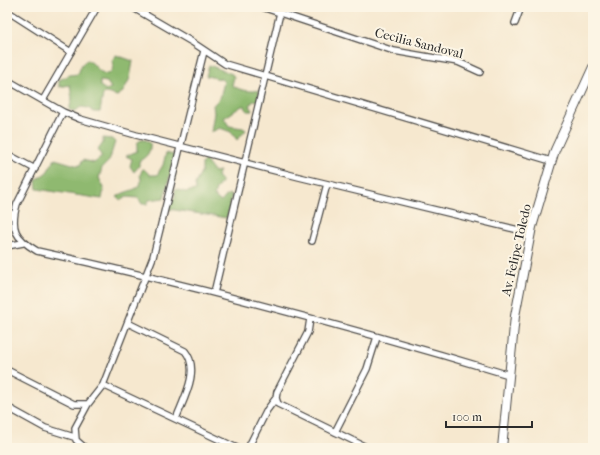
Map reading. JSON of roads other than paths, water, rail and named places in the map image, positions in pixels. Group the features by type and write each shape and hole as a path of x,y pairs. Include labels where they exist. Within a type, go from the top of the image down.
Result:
{"main road":[{"name":"Av. Felipe Toledo","path":"502,448 514,316 531,233 551,161 593,67"}],"street":[{"path":"43,100 97,7"},
{"path":"132,7 225,64 551,161"},
{"name":"Cecilia Sandoval","path":"262,7 394,51 458,62 480,72"},
{"path":"516,23 521,7"},
{"path":"7,11 71,52"},
{"path":"214,293 280,13"},
{"path":"74,437 75,428 81,414 103,385 147,275 153,257 204,51"},
{"path":"7,80 63,112 86,121 327,184 531,233"},
{"path":"63,112 17,204 13,217 15,233 23,243 37,251 147,275 377,337 509,375"},
{"path":"7,154 35,169"},
{"path":"312,242 327,184"},
{"path":"7,209 13,217"},
{"path":"7,246 23,243"},
{"path":"248,448 267,410 276,398 277,392 308,332 310,319"},
{"path":"128,323 185,351 189,356 190,378 176,419"},
{"path":"335,432 367,370 377,337"},
{"path":"7,370 74,404 88,404"},
{"path":"103,385 237,448"},
{"path":"276,398 278,404 368,448"},
{"path":"74,404 81,414"},
{"path":"7,406 45,428 74,437 84,448"},
{"path":"222,448 225,442"}]}
